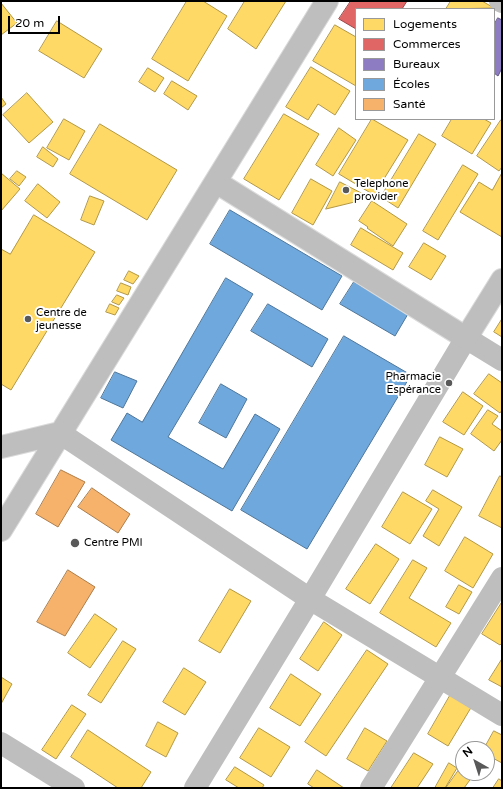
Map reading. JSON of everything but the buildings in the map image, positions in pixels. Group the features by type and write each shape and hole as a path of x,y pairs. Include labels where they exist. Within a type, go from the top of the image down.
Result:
{"street":[{"path":"1,530 327,1"},
{"path":"216,182 502,360"},
{"path":"195,788 502,280"},
{"path":"1,447 60,434 310,599 502,715"},
{"path":"371,788 502,578"},
{"path":"1,743 74,788"}],"place":[{"name":"Telephone provider","path":"346,190"},
{"name":"Centre de jeunesse","path":"28,319"},
{"name":"Pharmacie Espérance","path":"449,383"},
{"name":"Centre PMI","path":"75,543"}]}
